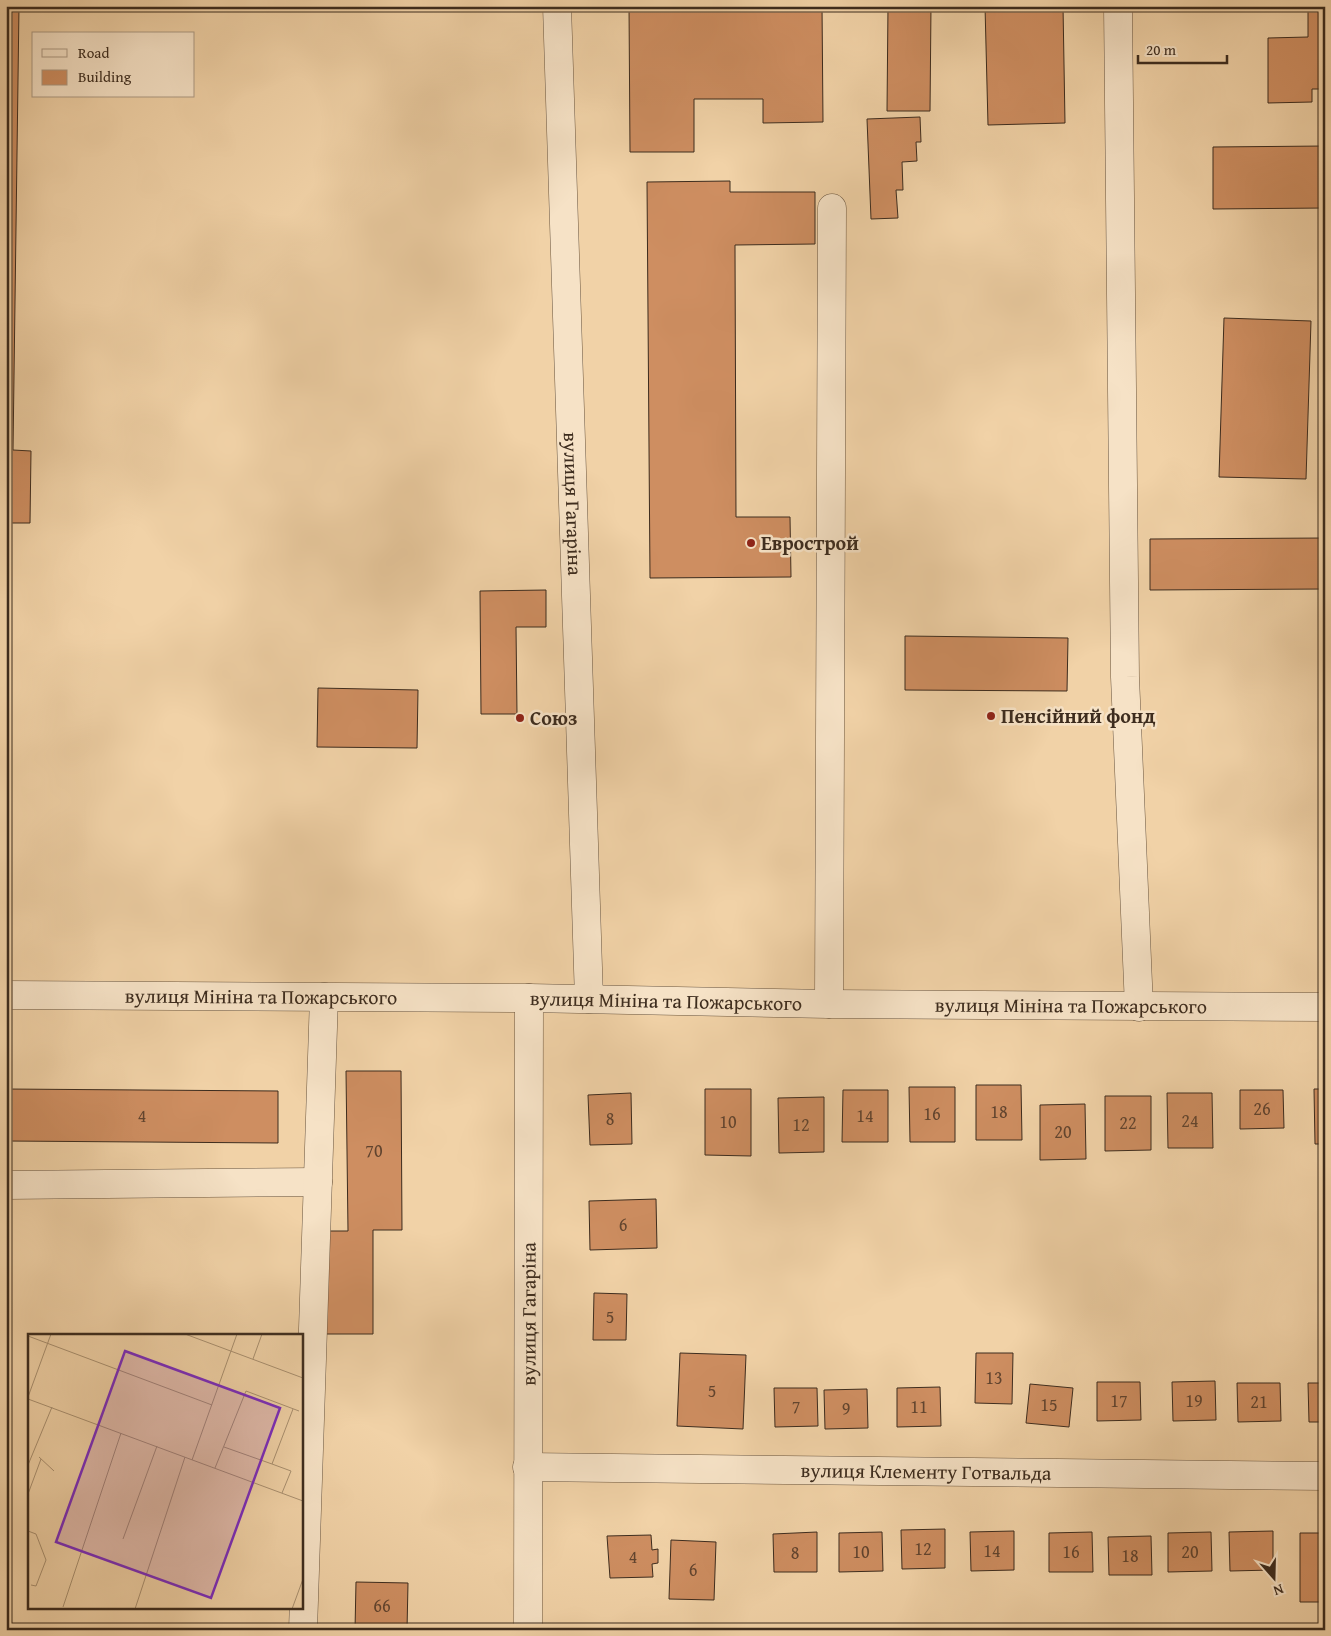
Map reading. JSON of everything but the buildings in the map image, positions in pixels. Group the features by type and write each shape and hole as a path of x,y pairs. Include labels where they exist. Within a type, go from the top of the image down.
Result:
{"street":[{"name":"вулиця Гагаріна","path":"557,6 589,999"},
{"path":"1118,6 1125,677 1139,1007"},
{"path":"829,1004 832,208"},
{"name":"вулиця Мініна та Пожарського","path":"6,995 529,998 829,1004 1325,1007"},
{"path":"303,1630 324,997"},
{"name":"вулиця Гагаріна","path":"528,1630 529,998"},
{"path":"6,1185 318,1182"},
{"name":"вулиця Клементу Готвальда","path":"527,1467 1325,1476"}],"place":[{"name":"Еврострой","path":"751,543"},
{"name":"Пенсійний фонд","path":"991,716"},
{"name":"Союз","path":"520,718"}]}
